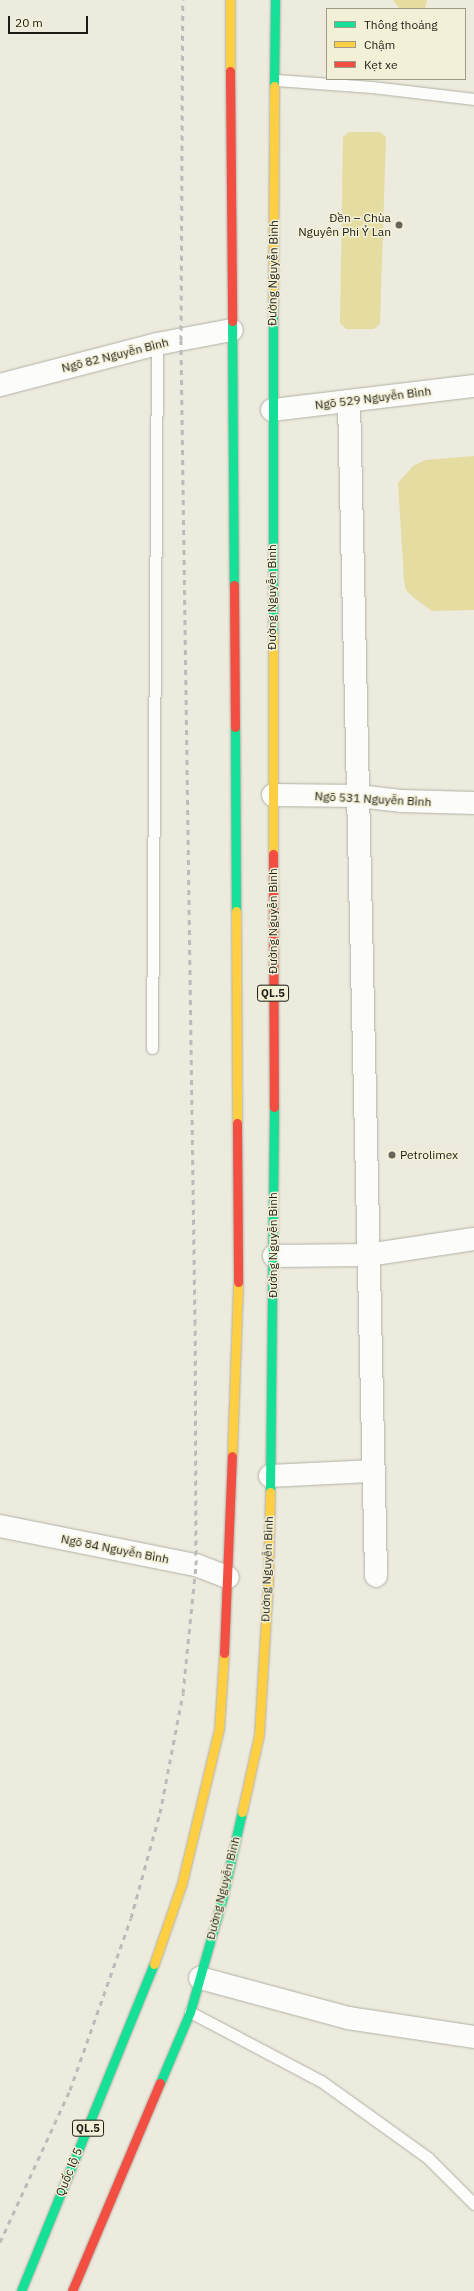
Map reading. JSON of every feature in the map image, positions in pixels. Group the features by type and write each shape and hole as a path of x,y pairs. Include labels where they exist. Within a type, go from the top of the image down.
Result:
{"highway":[{"name":"QL.5","path":"228,1577 238,1274 230,0"},
{"name":"Đường Nguyễn Bình","path":"200,1978 223,1896 259,1735 268,1583 274,1256 272,410 276,80 275,0"},
{"name":"Quốc lộ 5","path":"21,2291 154,1965 182,1883 219,1729 228,1577"},
{"name":"QL.5","path":"72,2291 190,2012 200,1978"}],"street":[{"name":"Ngõ 82 Nguyễn Bình","path":"0,385 157,344 232,330"},
{"name":"Ngõ 529 Nguyễn Bình","path":"272,410 474,386"},
{"path":"348,401 376,1576"},
{"name":"Ngõ 531 Nguyễn Bình","path":"273,795 358,796 402,801 474,803"},
{"path":"274,1256 368,1254 474,1239"},
{"path":"270,1476 374,1471"},
{"name":"Ngõ 84 Nguyễn Bình","path":"0,1526 196,1565 228,1577"},
{"path":"200,1978 348,2018 474,2037"}],"lane":[{"path":"276,80 372,87 474,99"},
{"path":"152,1048 157,344"},
{"path":"190,2012 321,2080 428,2158 474,2204"}],"shaded area":[{"path":"393,0 427,0 425,8 399,8"},
{"path":"349,132 380,132 386,137 380,324 374,329 346,329 340,323 343,137"},
{"path":"474,456 474,610 432,611 406,590 404,580 398,483 413,466 425,460"}],"railway":[{"path":"0,2242 70,2090 131,1918 160,1813 183,1693 196,1565 195,1324 181,340 183,0"}],"traffic: fast":[{"path":"274,86 275,0"},
{"path":"273,308 273,635"},
{"path":"232,321 234,585"},
{"path":"235,727 236,911"},
{"path":"270,1492 274,1107"},
{"path":"160,2083 190,2012 223,1896 242,1812"},
{"path":"21,2291 154,1964"}],"traffic: slow":[{"path":"230,0 230,71"},
{"path":"273,308 274,86"},
{"path":"273,635 273,854"},
{"path":"236,911 237,1123"},
{"path":"232,1456 238,1282"},
{"path":"242,1812 259,1735 268,1583 270,1492"},
{"path":"154,1964 182,1883 219,1729 224,1653"}],"traffic: jam":[{"path":"230,71 232,321"},
{"path":"234,585 235,727"},
{"path":"273,854 274,1107"},
{"path":"237,1123 238,1282"},
{"path":"224,1653 232,1456"},
{"path":"72,2291 160,2083"}],"place":[{"name":"Đền – Chùa Nguyên Phi Ỷ Lan","path":"399,225"},
{"name":"Petrolimex","path":"392,1155"}]}
